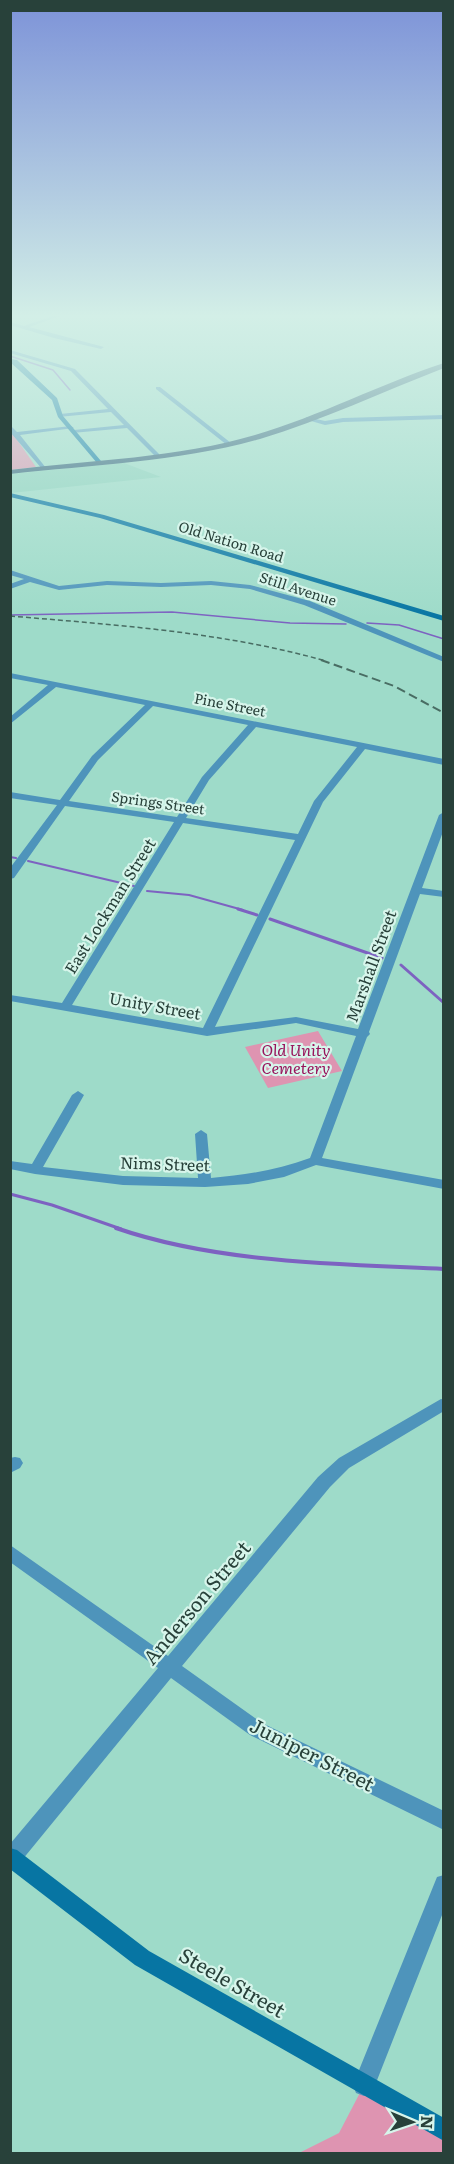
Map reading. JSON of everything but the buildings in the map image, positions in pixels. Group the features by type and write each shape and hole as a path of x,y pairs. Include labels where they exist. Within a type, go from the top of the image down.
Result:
{"main road":[{"path":"10,472 230,444 312,417"}],"street":[{"path":"61,417 99,462"},
{"path":"120,417 157,455"},
{"path":"195,417 230,444"},
{"path":"307,419 325,423 343,420 444,417"},
{"path":"16,434 128,426"},
{"path":"10,427 43,468"},
{"name":"Old Nation Road","path":"10,495 102,516 444,619"},
{"name":"Still Avenue","path":"10,572 59,588 107,583 168,585 211,583 250,587 307,603 444,660"},
{"path":"10,586 29,580"},
{"name":"Pine Street","path":"10,675 444,762"},
{"path":"10,722 54,684"},
{"path":"10,876 95,758 151,704"},
{"name":"East Lockman Street","path":"65,1007 205,779 254,724"},
{"path":"207,1032 319,801 363,746"},
{"name":"Springs Street","path":"10,795 302,838"},
{"name":"Marshall Street","path":"315,1161 444,815"},
{"path":"415,890 444,894"},
{"name":"Unity Street","path":"10,998 207,1032 296,1020 364,1034"},
{"path":"35,1170 78,1095"},
{"path":"201,1134 205,1183"},
{"path":"315,1161 444,1185"},
{"name":"Nims Street","path":"10,1165 101,1177 205,1183 261,1179 315,1161"},
{"name":"Anderson Street","path":"11,1857 324,1482 344,1463 441,1405"},
{"name":"Juniper Street","path":"10,1552 256,1729 444,1821"},
{"name":"Steele Street","path":"11,1857 142,1958 444,2130"},
{"path":"364,2085 444,1884"}],"shaded area":[{"path":"124,463 161,477 11,493 10,474"}],"green space":[{"path":"11,431 36,467 11,470"},
{"name":"Old Unity Cemetery","path":"318,1031 342,1071 268,1088 245,1047"},
{"path":"364,2085 443,2130 443,2153 297,2154 339,2133"}],"waterway":[{"path":"10,615 172,612 290,623 346,624"},
{"path":"367,623 399,625 444,639"},
{"path":"10,857 16,858"},
{"path":"28,861 134,886"},
{"path":"147,891 189,895 243,910"},
{"path":"238,909 257,915"},
{"path":"270,919 382,958"},
{"path":"401,965 444,1003"},
{"path":"10,1194 52,1205 121,1229"},
{"path":"116,1228 155,1240 236,1255 320,1263 444,1269"}],"railway":[{"path":"10,616 209,636 326,661"},
{"path":"321,660 394,686 444,713"}]}
